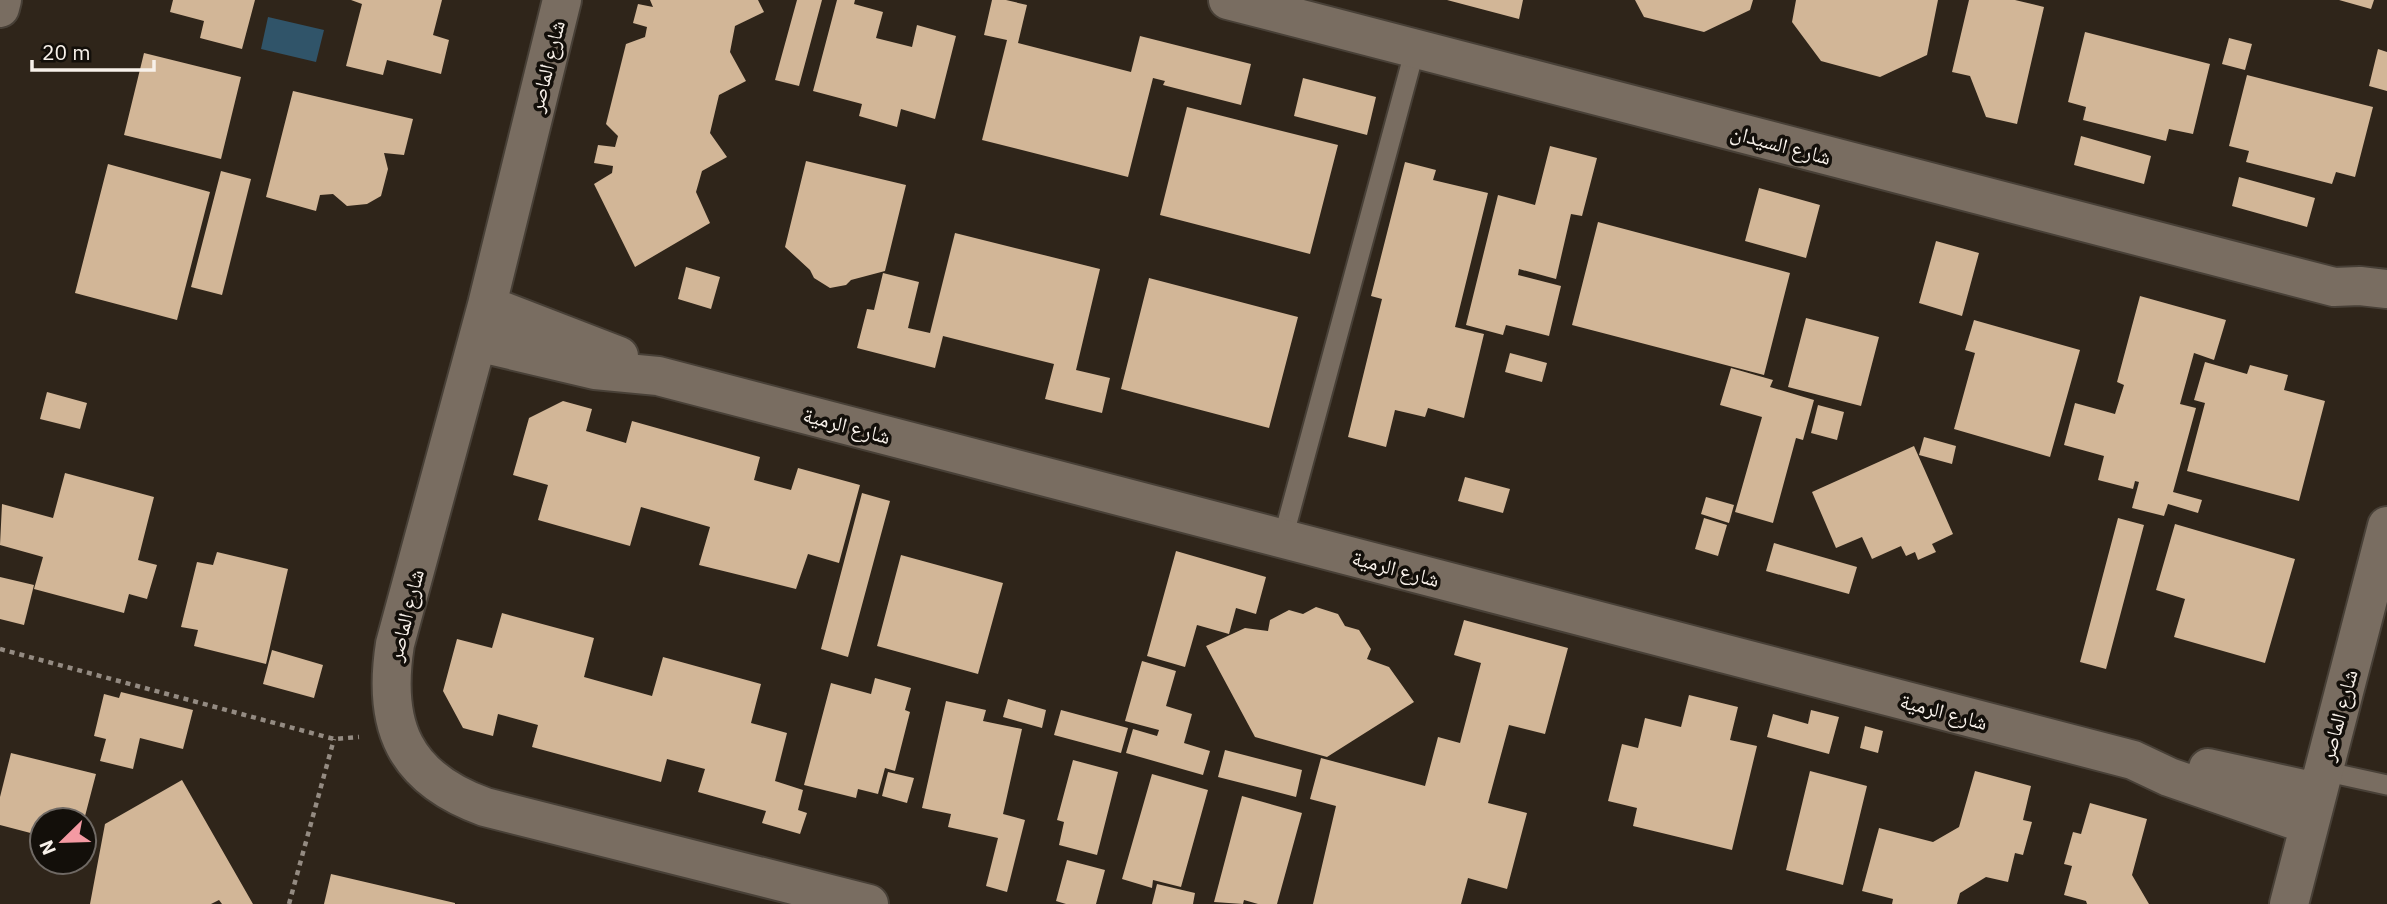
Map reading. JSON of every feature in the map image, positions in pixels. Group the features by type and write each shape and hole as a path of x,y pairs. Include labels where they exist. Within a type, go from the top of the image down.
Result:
{"street":[{"path":"0,8 2,0"},
{"name":"شارع الماصر","path":"562,0 487,305 396,644 391,689 398,734 413,759 433,781 467,800 869,904"},
{"name":"شارع السيدان","path":"1228,0 2334,287 2387,289"},
{"name":"شارع السيدان","path":"2334,287 2356,301 2387,312"},
{"name":"شارع الرمية","path":"487,305 605,350 658,376"},
{"name":"شارع الرمية","path":"477,342 594,370 658,376 2133,760 2175,762 2316,796"},
{"name":"شارع الماصر","path":"2289,904 2387,526"}],"lane":[{"path":"1283,538 1415,49"},
{"path":"2316,796 2387,785"}],"path":[{"path":"0,649 334,739 398,734"},
{"path":"289,904 334,739"}],"water":[{"path":"268,17 324,30 316,62 261,49"}],"building":[{"path":"173,0 255,0 242,49 200,38 204,21 170,12"},
{"path":"351,0 442,0 433,35 449,40 441,74 387,60 383,75 346,66 362,4"},
{"path":"650,0 758,0 764,12 735,26 730,52 746,81 719,95 710,133 727,157 702,171 696,192 710,223 635,267 594,184 612,173 613,166 594,163 598,145 615,147 618,136 606,124 626,44 645,37 647,27 633,23 638,4 653,7"},
{"path":"797,0 822,0 799,86 775,80"},
{"path":"837,0 855,0 854,4 883,12 876,38 912,47 917,25 956,36 935,119 901,109 897,127 859,116 862,104 813,91"},
{"path":"992,0 1027,5 1018,43 1131,72 1140,36 1251,64 1241,105 1163,85 1165,81 1153,78 1128,177 982,140 1007,40 984,35"},
{"path":"1447,0 1523,0 1519,19"},
{"path":"1635,0 1753,0 1750,10 1704,32 1644,17"},
{"path":"1796,0 1938,0 1927,55 1880,77 1821,61 1792,22"},
{"path":"1969,0 2015,0 2044,7 2017,124 1986,117 1970,76 1952,72"},
{"path":"2339,0 2374,0 2371,9"},
{"path":"2085,32 2210,64 2193,134 2169,129 2166,141 2083,120 2086,107 2068,102"},
{"path":"2229,38 2252,44 2245,70 2222,64"},
{"path":"2378,49 2387,52 2387,91 2369,86"},
{"path":"144,53 241,77 221,159 124,135"},
{"path":"2247,75 2373,107 2355,177 2336,172 2332,184 2246,162 2249,151 2229,146"},
{"path":"1303,78 1376,97 1367,135 1294,116"},
{"path":"293,91 413,119 404,155 384,153 388,169 381,196 367,204 347,206 333,194 320,195 316,211 266,197"},
{"path":"1187,107 1338,145 1310,254 1160,215"},
{"path":"2081,136 2151,156 2144,184 2074,165"},
{"path":"1550,146 1597,158 1582,216 1571,214 1556,279 1519,269 1518,275 1561,286 1549,336 1506,325 1503,335 1466,325 1498,195 1535,205"},
{"path":"806,161 906,185 885,271 830,288 814,278 810,270 785,247"},
{"path":"1405,162 1436,170 1433,180 1488,193 1455,327 1484,334 1464,418 1428,408 1425,417 1395,410 1386,447 1348,437 1382,299 1371,296"},
{"path":"108,164 210,192 177,320 75,293"},
{"path":"221,171 251,179 222,295 191,287"},
{"path":"2239,177 2315,198 2307,227 2232,206"},
{"path":"1759,188 1820,205 1806,258 1745,241"},
{"path":"1598,222 1790,273 1764,375 1572,325"},
{"path":"955,233 1100,269 1076,370 1110,378 1102,413 1045,399 1054,364 943,336 935,368 857,348 867,309 874,310 883,273 919,282 908,328 930,333"},
{"path":"1936,241 1979,253 1962,316 1919,303"},
{"path":"686,267 720,277 711,309 678,299"},
{"path":"1149,278 1298,317 1269,428 1121,389"},
{"path":"2140,296 2226,320 2214,360 2194,353 2180,404 2196,408 2173,492 2202,500 2198,513 2168,504 2164,516 2132,508 2139,482 2135,481 2133,489 2098,480 2104,456 2064,445 2075,403 2115,414 2124,385 2117,382"},
{"path":"1806,318 1879,337 1861,406 1788,387"},
{"path":"1974,320 2080,350 2050,457 1954,429 1975,353 1965,350"},
{"path":"1510,353 1547,363 1542,382 1505,372"},
{"path":"2205,362 2247,374 2250,365 2288,375 2284,390 2325,401 2299,501 2187,471 2205,403 2194,400"},
{"path":"1731,368 1773,380 1770,387 1814,400 1803,440 1796,438 1773,523 1735,512 1762,417 1720,405"},
{"path":"47,392 87,403 80,429 40,419"},
{"path":"563,401 592,409 586,431 626,443 632,421 760,457 754,480 791,490 798,468 860,485 839,563 808,554 796,589 699,565 710,527 641,507 630,546 538,520 548,485 513,475 529,418"},
{"path":"1818,405 1844,412 1837,440 1811,433"},
{"path":"1924,437 1956,446 1952,464 1919,455"},
{"path":"1914,446 1953,534 1932,544 1936,552 1918,560 1915,552 1906,556 1901,546 1872,559 1862,537 1836,548 1812,492"},
{"path":"65,473 154,497 138,560 157,565 147,599 129,594 124,613 34,589 43,557 0,545 2,504 53,518"},
{"path":"1465,477 1510,489 1503,513 1458,501"},
{"path":"862,493 890,501 848,657 821,649"},
{"path":"1706,497 1734,505 1729,523 1701,514"},
{"path":"1704,518 1727,525 1718,556 1695,549"},
{"path":"2118,518 2144,525 2106,669 2080,662"},
{"path":"2175,524 2295,559 2265,663 2174,637 2185,599 2156,590"},
{"path":"1774,543 1857,567 1849,594 1766,571"},
{"path":"1176,551 1266,577 1256,614 1236,608 1229,634 1197,625 1185,667 1147,656"},
{"path":"217,552 288,569 266,664 194,646 198,630 181,627 197,562 213,565"},
{"path":"901,555 1003,583 978,674 877,646"},
{"path":"0,577 34,585 24,625 0,619"},
{"path":"1316,607 1338,614 1345,626 1359,630 1371,649 1367,659 1389,667 1414,702 1327,757 1255,737 1206,646 1245,628 1268,631 1270,620 1289,610 1303,614"},
{"path":"502,613 594,638 584,677 652,696 663,657 761,684 751,723 787,733 775,781 803,790 798,810 807,813 800,834 762,823 766,811 698,792 705,769 667,759 661,782 532,747 538,725 498,714 493,736 463,728 443,691 457,639 492,648"},
{"path":"1464,620 1568,648 1545,734 1509,725 1488,803 1527,813 1507,889 1468,878 1461,904 1313,904 1336,806 1310,799 1321,758 1425,786 1438,737 1460,743 1481,663 1454,655"},
{"path":"272,650 323,665 314,698 263,684"},
{"path":"1142,661 1176,671 1166,706 1192,714 1184,743 1210,751 1203,775 1126,753 1133,729 1157,736 1159,730 1125,721"},
{"path":"875,678 911,688 905,710 910,712 895,771 885,768 878,794 858,789 856,798 804,785 831,683 871,694"},
{"path":"121,692 193,710 183,749 140,738 133,769 100,761 106,739 94,736 104,694 119,698"},
{"path":"1689,695 1738,707 1730,740 1757,746 1732,850 1633,826 1637,808 1608,801 1622,744 1638,748 1645,718 1681,727"},
{"path":"1008,699 1046,710 1042,728 1003,717"},
{"path":"946,701 986,710 983,721 1022,729 1003,814 1025,820 1007,892 986,886 998,838 948,827 951,814 922,808"},
{"path":"1061,710 1128,728 1121,753 1054,735"},
{"path":"1811,710 1839,717 1829,754 1767,737 1773,714 1808,724"},
{"path":"1865,726 1883,731 1878,753 1860,748"},
{"path":"1225,750 1302,770 1296,797 1218,777"},
{"path":"11,753 96,774 88,806 28,806 28,832 0,825 0,797"},
{"path":"1073,760 1118,772 1097,855 1059,845 1064,822 1057,820"},
{"path":"1810,771 1867,786 1843,885 1786,870"},
{"path":"1975,771 2031,786 2023,820 2032,822 2023,855 2015,853 2008,882 1986,877 1960,893 1957,904 1892,904 1893,899 1862,891 1879,828 1933,842 1959,827"},
{"path":"888,772 914,778 907,803 882,796"},
{"path":"1152,774 1208,790 1181,887 1153,880 1152,888 1122,879"},
{"path":"182,780 253,904 222,904 219,900 211,904 90,904 95,876 98,876 105,824"},
{"path":"1242,796 1302,813 1277,904 1258,904 1244,900 1243,904 1214,902"},
{"path":"2090,803 2147,819 2132,875 2149,904 2087,904 2086,901 2064,895 2072,866 2064,864 2073,832 2081,834"},
{"path":"1067,860 1105,870 1096,904 1066,904 1056,901"},
{"path":"331,874 455,903 455,904 324,904"},
{"path":"1157,884 1195,893 1193,904 1152,904"}]}
